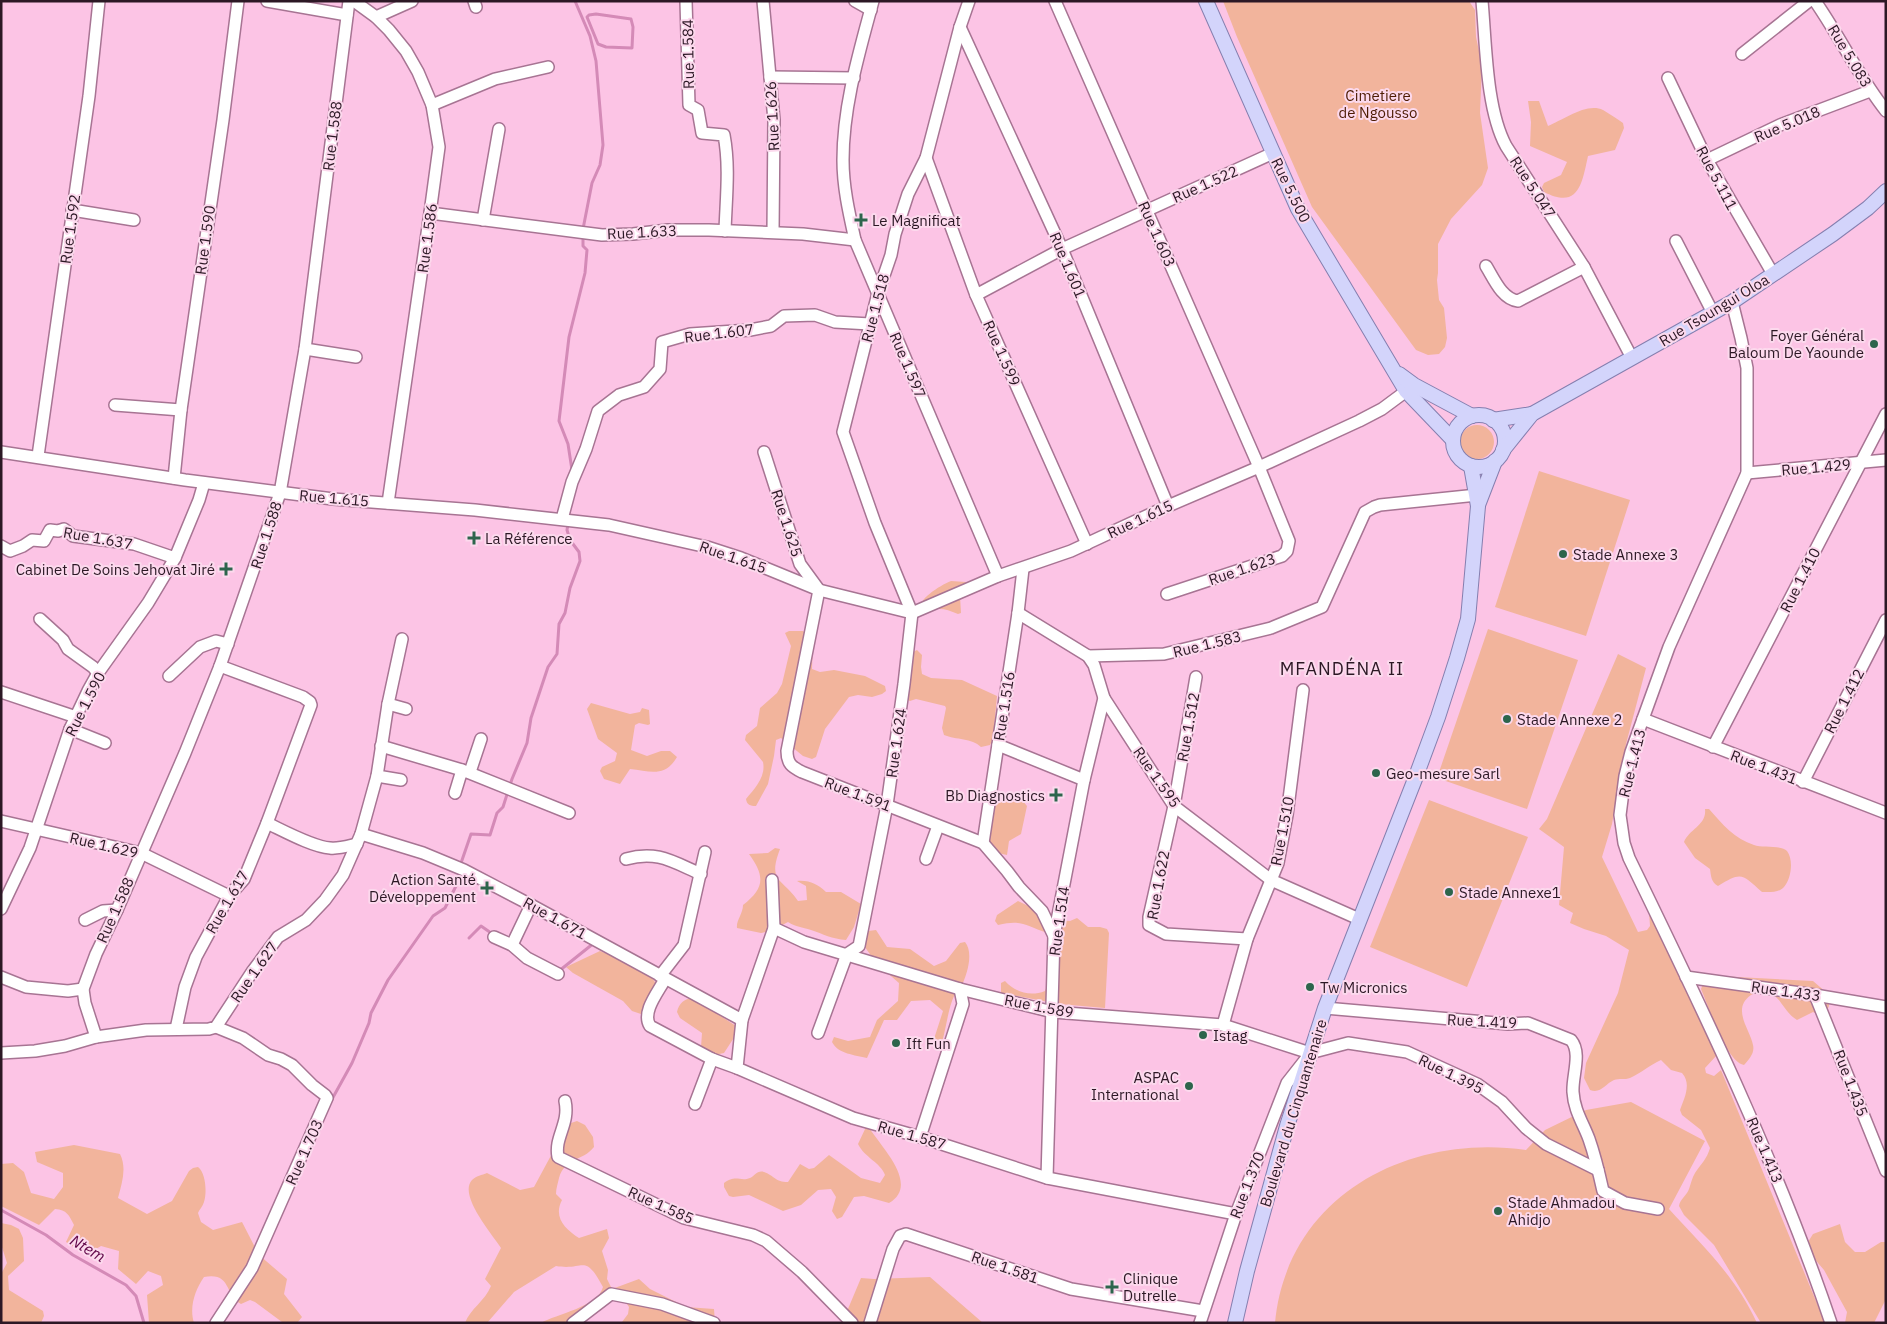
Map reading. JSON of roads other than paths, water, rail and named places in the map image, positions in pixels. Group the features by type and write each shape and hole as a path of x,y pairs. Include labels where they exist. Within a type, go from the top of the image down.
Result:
{"main road":[{"name":"Rue 5.500","path":"1206,1 1298,209 1394,370 1410,388"},
{"name":"Rue Tsoungui Oloa","path":"1532,414 1732,302 1849,222 1886,191"},
{"path":"1410,388 1453,440 1456,454 1462,462 1471,466 1488,466 1532,414"},
{"path":"1410,388 1472,416 1487,417 1494,420 1499,426 1503,433 1504,442 1477,501"},
{"path":"1494,420 1532,414"},
{"path":"1453,440 1458,426 1472,416"},
{"path":"1471,466 1477,501"},
{"name":"Boulevard du Cinquantenaire","path":"1235,1323 1247,1271 1287,1126 1325,1008 1415,779 1457,658 1468,619 1477,501"}],"street":[{"name":"Rue 1.592","path":"38,456 89,96 99,1"},
{"name":"Rue 1.590","path":"174,478 181,410 238,1"},
{"path":"267,1 347,15"},
{"name":"Rue 1.588","path":"83,989 96,954 185,753 220,666 280,492 305,349 349,1"},
{"name":"Rue 1.586","path":"354,1 376,17 406,51 418,72 432,105 438,147 388,502"},
{"path":"376,17 412,1"},
{"name":"Rue 1.584","path":"686,1 689,105 698,110 702,133 724,135 728,160 725,231"},
{"name":"Rue 1.626","path":"763,1 774,130 773,232"},
{"path":"855,1 872,5"},
{"name":"Rue 1.518","path":"912,613 875,523 843,432 895,234 908,194 926,158 960,27 969,1"},
{"name":"Rue 1.603","path":"1055,1 1259,467"},
{"name":"Rue 5.047","path":"1482,1 1492,101 1499,131 1506,146 1584,267 1632,358"},
{"path":"1742,54 1809,1"},
{"name":"Rue 5.083","path":"1815,1 1834,28 1870,90 1886,111"},
{"name":"Rue 1.597","path":"872,5 849,98 843,160 845,190 855,240 998,576"},
{"name":"Rue 1.601","path":"960,27 1062,249 1168,506"},
{"path":"432,105 495,79 548,67"},
{"path":"770,77 854,78"},
{"name":"Rue 5.111","path":"1668,78 1706,160 1773,274"},
{"name":"Rue 5.018","path":"1706,160 1780,125 1870,90"},
{"path":"483,220 499,130"},
{"name":"Rue 1.522","path":"976,295 1062,249 1274,154"},
{"name":"Rue 1.599","path":"926,158 976,295 1087,544"},
{"path":"72,210 134,220"},
{"name":"Rue 1.633","path":"430,213 602,235 668,230 725,231 773,232 855,240"},
{"path":"1676,242 1713,313"},
{"path":"1486,266 1503,293 1511,300 1518,302 1584,267"},
{"name":"Rue 1.413","path":"1732,302 1747,368 1747,473 1669,647 1625,776 1620,815 1624,844 1740,1093 1794,1219 1831,1323"},
{"name":"Rue 1.607","path":"562,519 572,482 586,449 598,411 620,394 644,387 660,369 662,342 690,334 750,330 771,326 784,316 815,315 835,322 870,324"},
{"path":"305,349 356,357"},
{"name":"Rue 1.615","path":"1,452 38,456 204,483 333,499 388,502 562,519 629,528 707,547 741,558 820,590 912,613 998,576 1023,569 1087,544 1168,506 1359,422 1382,409 1410,388"},
{"path":"115,405 181,410"},
{"name":"Rue 1.410","path":"1713,747 1886,414"},
{"name":"Rue 1.625","path":"764,452 800,564 820,590"},
{"name":"Rue 1.429","path":"1747,473 1886,460"},
{"name":"Rue 1.623","path":"1167,594 1282,556 1287,551 1289,541 1259,467"},
{"name":"Rue 1.590","path":"1,909 30,848 70,729 98,673 148,603 175,558 204,483"},
{"name":"Rue 1.583","path":"1088,656 1164,654 1271,628 1322,607 1368,509 1380,505 1477,501"},
{"name":"Rue 1.637","path":"1,546 10,552 32,540 44,541 50,530 64,530 73,536 134,544 175,558"},
{"name":"Rue 1.516","path":"983,843 1018,614 1023,569"},
{"name":"Rue 1.591","path":"820,590 787,758 790,765 802,772 983,843 1019,887 1042,911 1054,936"},
{"name":"Rue 1.624","path":"818,1033 847,954 859,946 887,805 912,613"},
{"path":"1018,614 1088,656"},
{"path":"40,620 63,640 68,650 93,667 98,673"},
{"name":"Rue 1.412","path":"1803,782 1886,620"},
{"name":"Rue 1.627","path":"216,1027 252,972 278,937 306,920 325,900 343,875 359,839 377,776 388,704 402,639"},
{"path":"169,676 200,647 216,641 228,644"},
{"name":"Rue 1.595","path":"1088,656 1094,665 1104,698 1174,806 1271,880 1359,919"},
{"name":"Rue 1.617","path":"176,1029 185,987 196,957 229,896 244,879 298,744 310,702 276,686 220,666"},
{"name":"Rue 1.512","path":"1174,806 1196,676"},
{"name":"Rue 1.510","path":"1223,1025 1246,939 1278,863 1303,690"},
{"path":"1,692 76,717"},
{"name":"Rue 1.514","path":"1047,1178 1054,936 1084,780 1104,698"},
{"path":"388,704 406,709"},
{"name":"Rue 1.431","path":"1643,719 1803,782 1886,812"},
{"path":"70,729 105,743"},
{"path":"455,793 481,739"},
{"path":"998,745 1084,780"},
{"path":"381,746 466,771 569,812"},
{"path":"377,776 401,780"},
{"name":"Rue 1.622","path":"1174,806 1149,917 1149,925 1166,934 1246,939"},
{"name":"Rue 1.629","path":"1,821 141,853 229,896"},
{"path":"267,823 328,848 344,848 359,839"},
{"path":"926,859 938,826"},
{"name":"Rue 1.671","path":"359,839 423,853 464,870 531,904 742,1020"},
{"path":"662,977 684,945 705,852"},
{"path":"626,859 639,855 656,856 701,874"},
{"path":"736,1068 742,1020 774,928 772,880"},
{"path":"512,945 531,904"},
{"path":"85,920 103,911 117,910"},
{"name":"Rue 1.589","path":"774,928 804,942 960,989 1053,1012 1223,1025 1310,1053"},
{"path":"494,937 512,945 527,958 558,974"},
{"path":"1,977 26,987 68,991 83,989 85,1004 96,1038"},
{"name":"Rue 1.587","path":"662,977 648,1012 648,1023 650,1026 712,1059 852,1118 920,1137 1047,1178 1236,1214"},
{"name":"Rue 1.433","path":"1686,977 1886,1007"},
{"path":"920,1137 963,1004 960,989"},
{"name":"Rue 1.435","path":"1815,995 1886,1171"},
{"name":"Rue 1.419","path":"1325,1008 1508,1024 1528,1023 1571,1040 1575,1045 1576,1054 1573,1077 1575,1108 1589,1139 1603,1191 1625,1203 1658,1208"},
{"path":"1,1053 35,1051 146,1030 209,1029 216,1027"},
{"name":"Rue 1.703","path":"216,1027 243,1038 268,1055 292,1065 327,1098 252,1268 216,1323"},
{"name":"Rue 1.395","path":"1310,1053 1348,1043 1406,1052 1477,1084 1502,1102 1526,1128 1546,1144 1598,1170"},
{"name":"Rue 1.370","path":"1200,1323 1236,1214 1287,1083 1310,1053"},
{"path":"695,1104 712,1059"},
{"name":"Rue 1.585","path":"565,1101 567,1117 557,1146 558,1157 684,1218 753,1235 766,1241 802,1272 852,1323"},
{"name":"Rue 1.581","path":"870,1323 893,1249 900,1236 906,1234 1070,1289 1203,1311"},
{"path":"573,1323 610,1294 662,1304 714,1323"}],"waterway":[{"path":"575,1 590,36 596,61 603,145 600,165 592,183 583,229"},
{"path":"596,14 631,19 633,27 632,48 606,47 598,44 587,17 596,14"},
{"path":"572,470 568,444 559,421 569,337 585,273 587,250 583,246 583,235"},
{"path":"460,866 471,834 490,835 497,813 503,807 527,743 531,718 548,667 557,654 559,624 565,613 570,588 580,561 579,552 570,540 567,530 568,524"},
{"path":"331,1101 352,1063 369,1023 371,1013 388,980 433,916 445,908 463,872"},
{"path":"469,938 481,926 494,935"},
{"path":"559,971 594,943"},
{"name":"Ntem","path":"1,1210 46,1235 73,1255 126,1285 136,1296 144,1323"}],"place":[{"name":"Le Magnificat","path":"861,220"},
{"name":"Foyer Général Baloum De Yaounde","path":"1874,344"},
{"name":"La Référence","path":"474,538"},
{"name":"Stade Annexe 3","path":"1563,554"},
{"name":"Cabinet De Soins Jehovat Jiré","path":"226,569"},
{"name":"Stade Annexe 2","path":"1507,719"},
{"name":"Geo-mesure Sarl","path":"1376,773"},
{"name":"Bb Diagnostics","path":"1056,795"},
{"name":"Action Santé Développement","path":"487,888"},
{"name":"Stade Annexe1","path":"1449,892"},
{"name":"Tw Micronics","path":"1310,987"},
{"name":"Istag","path":"1203,1035"},
{"name":"Ift Fun","path":"896,1043"},
{"name":"ASPAC International","path":"1189,1086"},
{"name":"Stade Ahmadou Ahidjo","path":"1498,1211"},
{"name":"Clinique Dutrelle","path":"1112,1287"}],"district":[{"name":"MFANDÉNA II","path":"1342,668"}],"park label":[{"name":"Cimetiere de Ngousso","path":"1378,104"}]}
